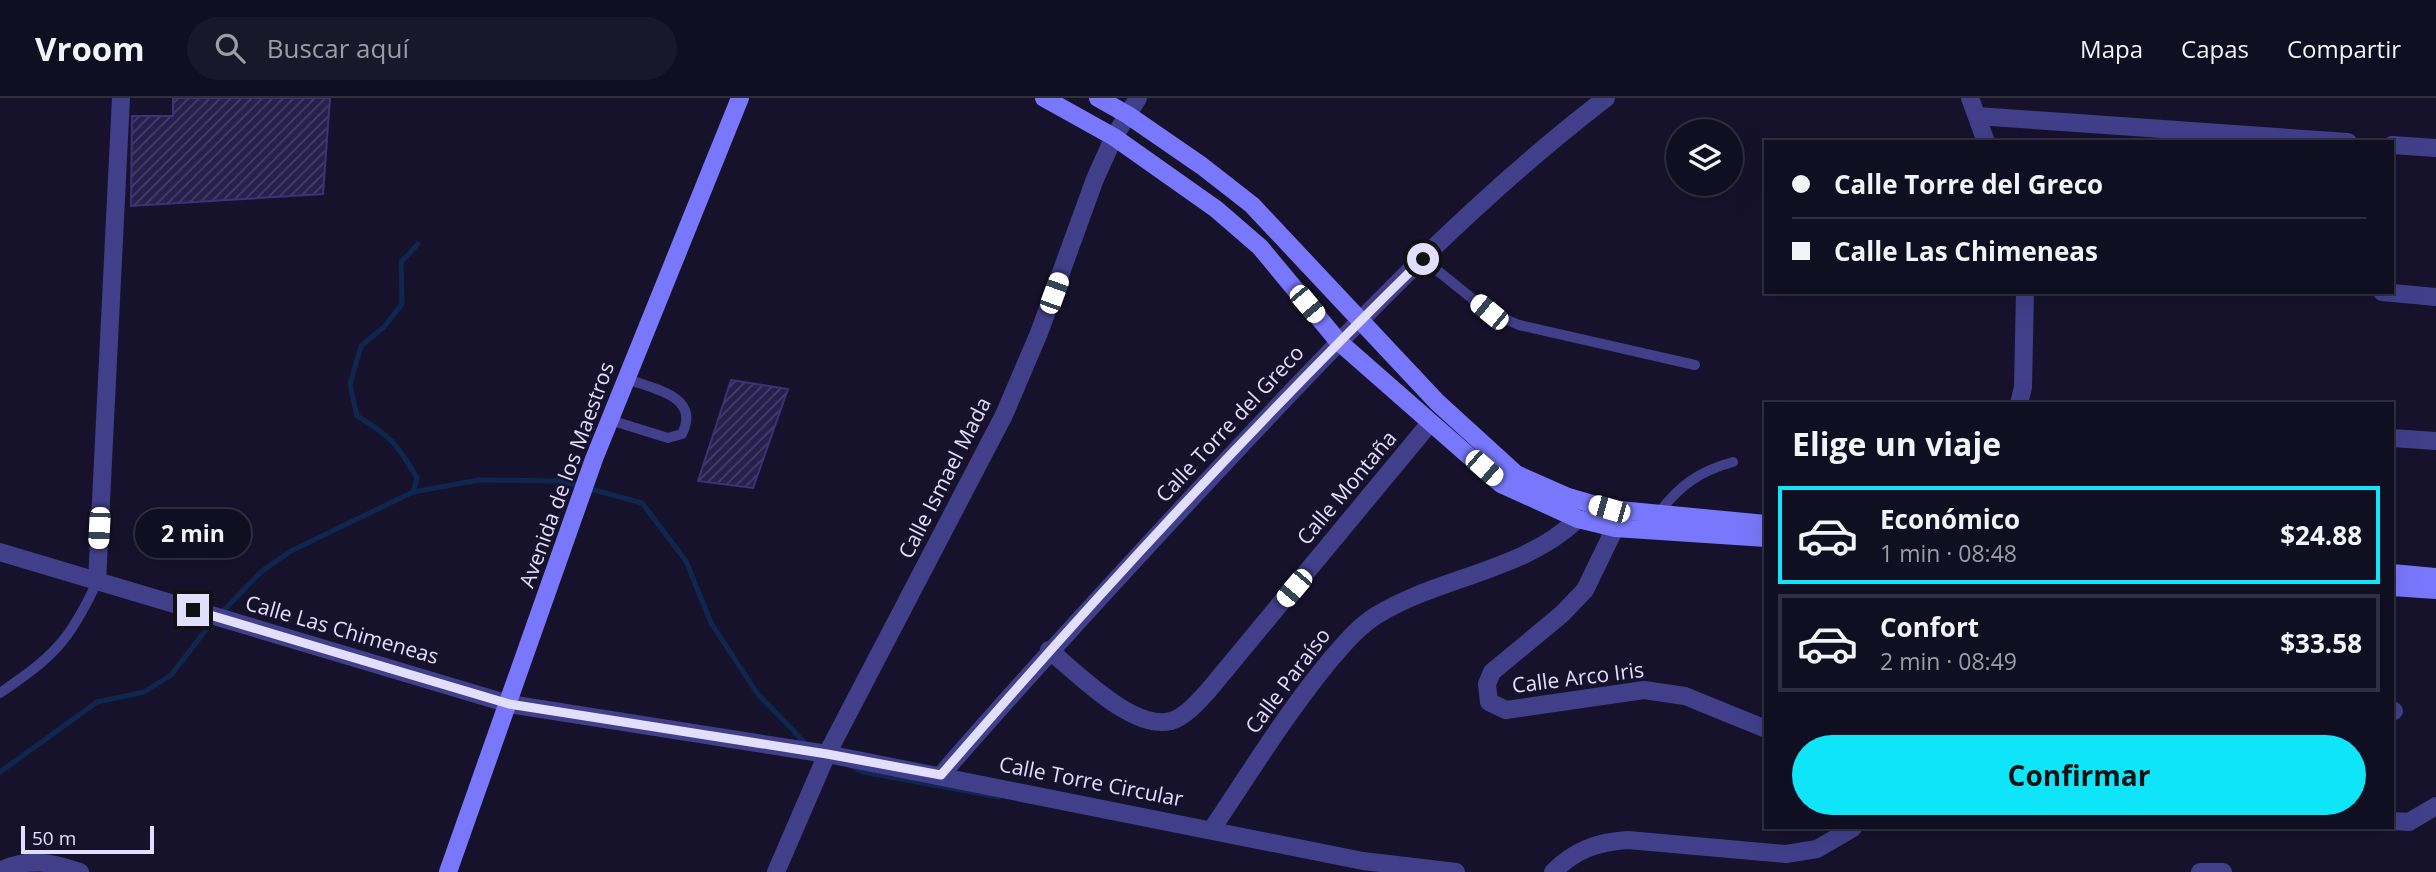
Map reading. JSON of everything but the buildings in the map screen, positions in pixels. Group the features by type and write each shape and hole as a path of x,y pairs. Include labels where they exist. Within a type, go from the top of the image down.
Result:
{"street":[{"path":"97,582 121,98"},
{"name":"Avenida de los Maestros","path":"448,872 610,420 740,98"},
{"path":"1044,98 1114,137 1216,209 1260,247 1338,341 1501,484 1578,519 1615,528 1764,538"},
{"path":"1098,98 1128,114 1251,205 1437,402 1516,474 1568,497 1609,509 1764,524"},
{"name":"Calle Ismael Mada","path":"776,872 827,754 1004,415 1114,137 1138,98"},
{"name":"Calle Torre del Greco","path":"941,775 1049,650 1338,341 1536,152 1605,98"},
{"path":"1970,98 1985,140"},
{"path":"1978,116 2320,140"},
{"path":"2394,145 2436,148"},
{"path":"2394,293 2436,297"},
{"path":"2019,402 2023,387 2025,294"},
{"name":"Calle Montaña","path":"1049,650 1131,715 1152,723 1172,721 1192,708 1208,691 1430,423"},
{"path":"2394,438 2436,441"},
{"name":"Calle Paraíso","path":"1212,829 1303,692 1353,634 1377,615 1417,596 1520,558 1562,534 1578,519"},
{"name":"Calle Arco Iris","path":"1615,528 1585,590 1562,614 1492,672 1487,684 1489,702 1507,710 1644,690 1685,696 1764,728"},
{"name":"Calle Las Chimeneas","path":"0,552 509,704"},
{"path":"2394,573 2436,577"},
{"path":"2394,587 2436,590"},
{"name":"Calle Torre Circular","path":"509,704 827,754 941,775 1212,829 1364,866 1456,872"},
{"path":"2394,821 2409,822 2436,806"},
{"path":"1553,872 1582,849 1602,842 1628,840 1786,854 1818,849 1851,829"},
{"path":"0,871 20,861 55,864 80,872"},
{"path":"2200,872 2223,872"}],"lane":[{"path":"1423,259 1489,312 1519,325 1695,365"},
{"path":"610,420 668,438 682,434 688,422 687,409 679,399 627,379"},
{"path":"1658,514 1671,496 1697,474 1733,462"},
{"path":"0,693 54,654 71,632 97,582"}],"waterway":[{"path":"220,614 262,571 291,551 413,492 417,478 392,442 357,416 350,384 361,346 384,327 402,304 401,262 418,244"},
{"path":"413,492 479,480 561,481 642,503 686,561 711,623 757,693 805,743"},
{"path":"0,772 97,702 144,692 171,675 213,621"},
{"path":"851,766 863,772 999,797"}],"route":[{"path":"193,610 509,704 827,754 941,775 1049,650 1338,341 1423,259"}]}
